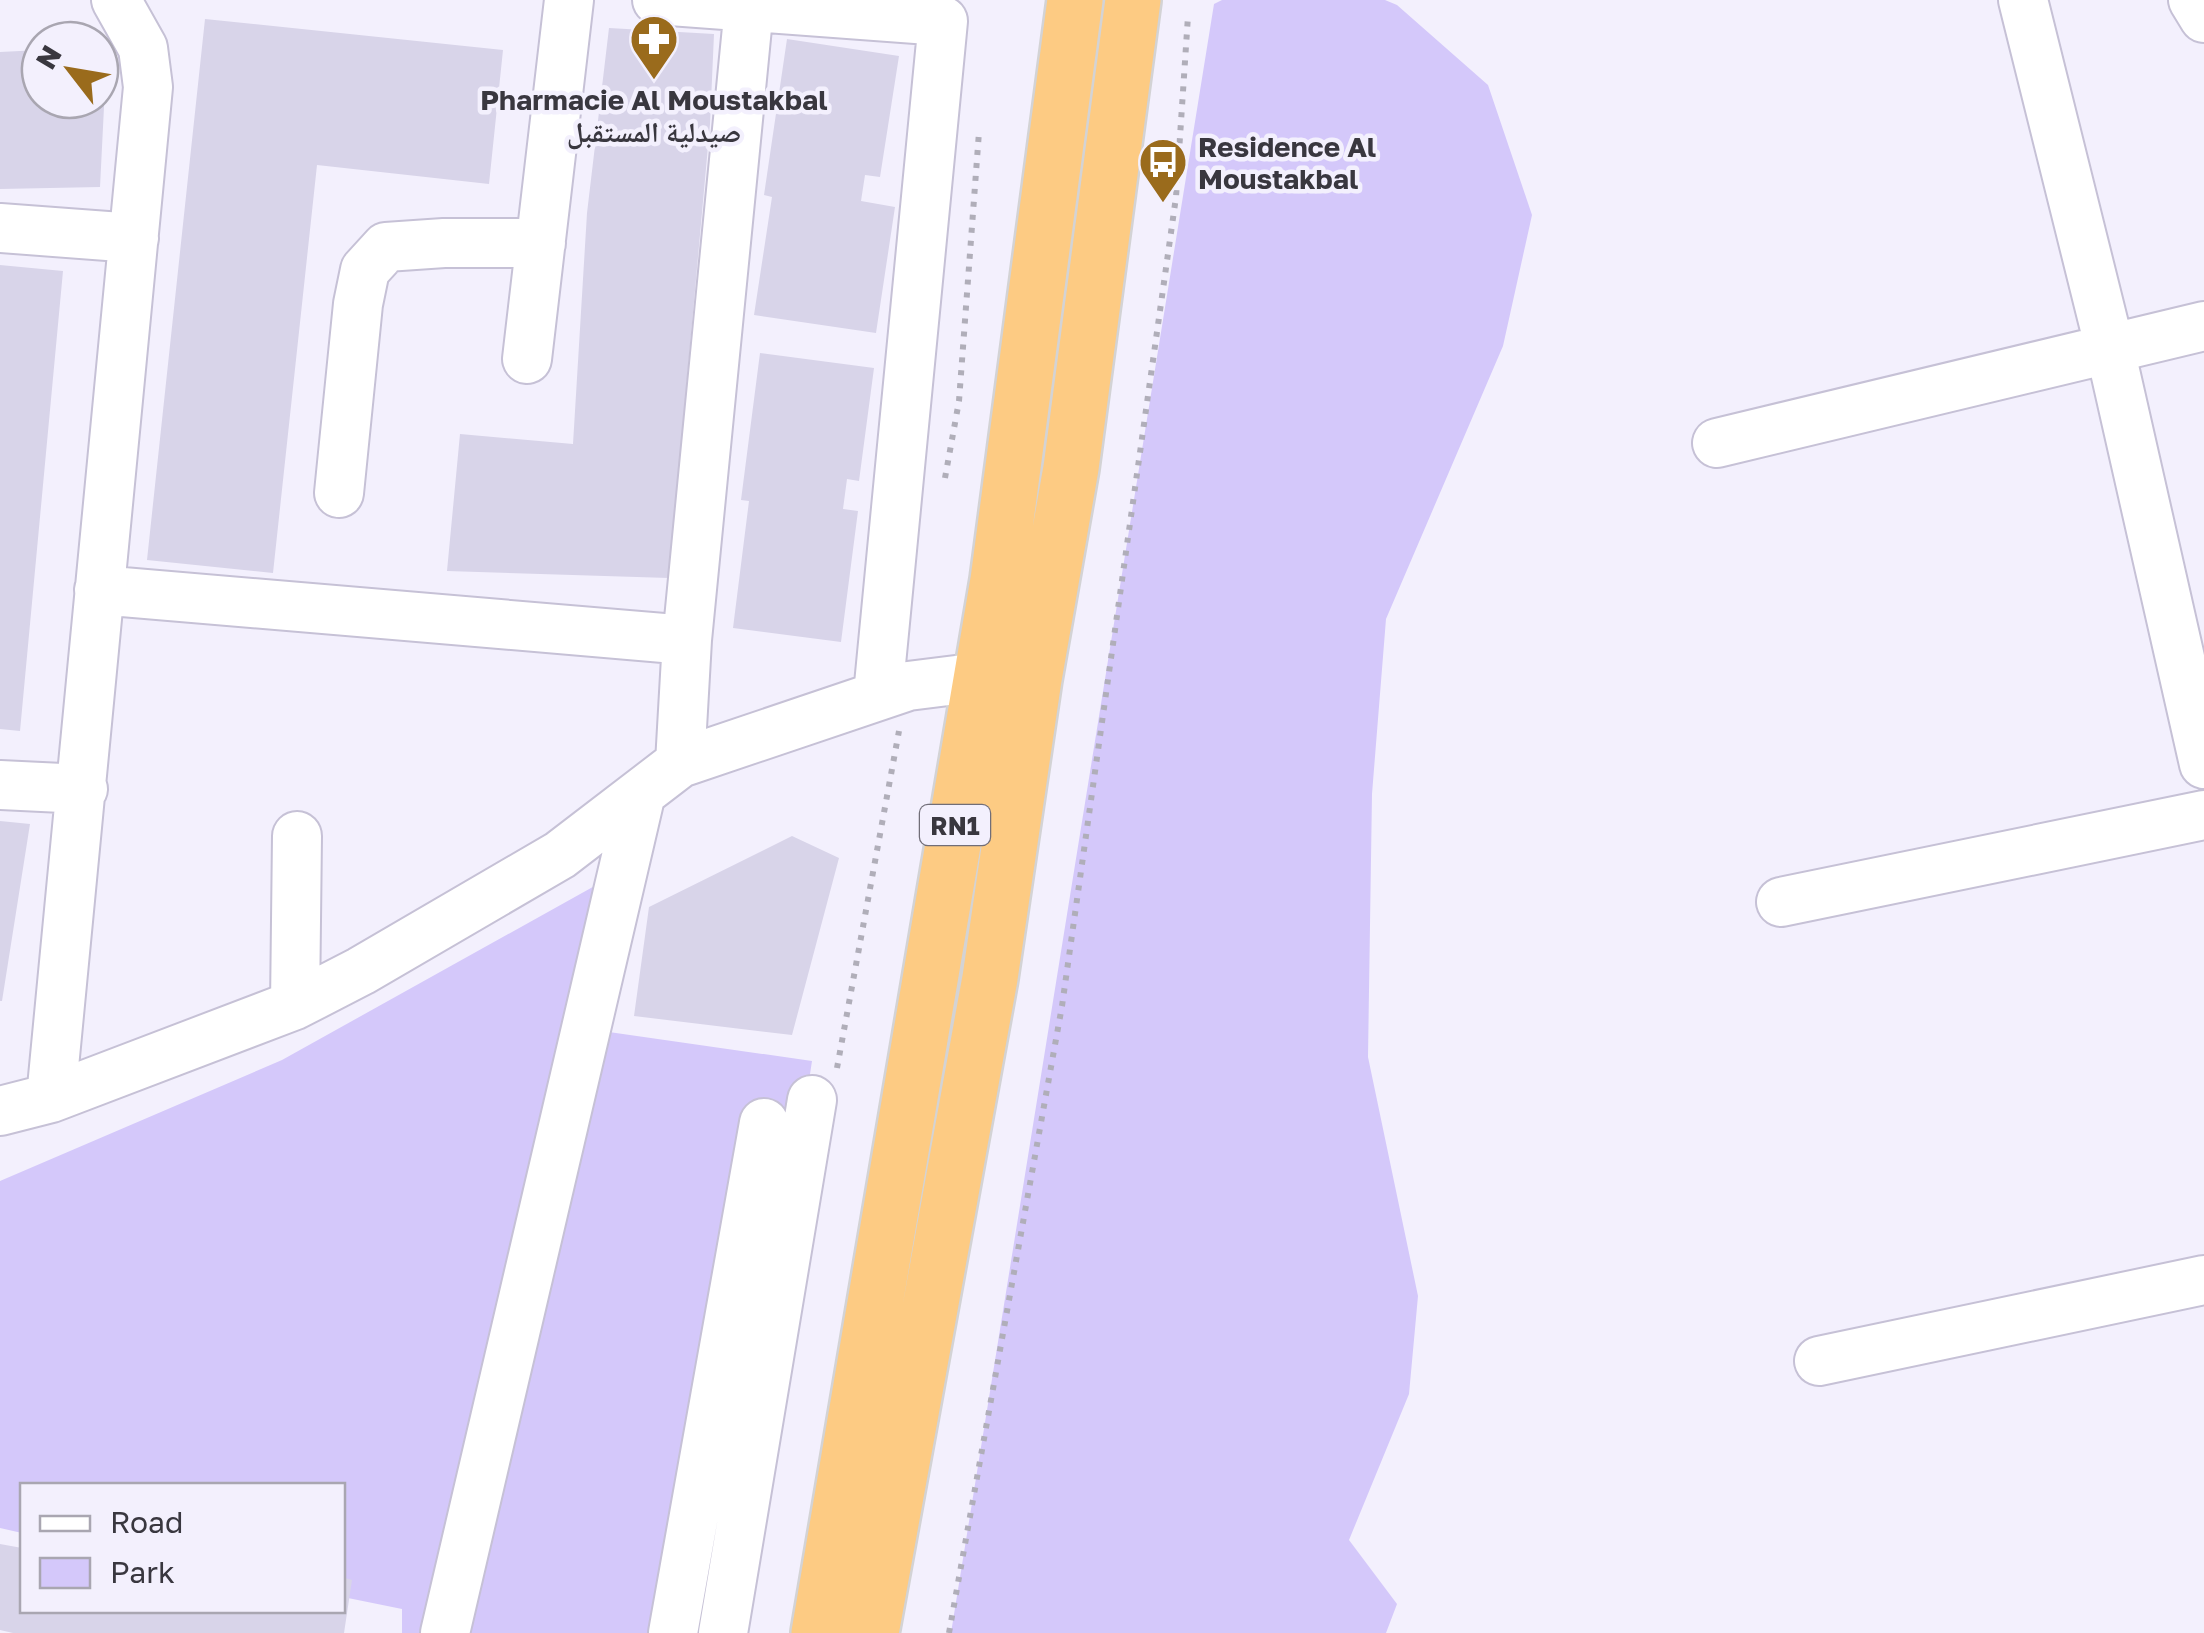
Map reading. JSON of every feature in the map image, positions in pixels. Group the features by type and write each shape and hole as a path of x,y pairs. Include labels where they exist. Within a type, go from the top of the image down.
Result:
{"highway":[{"name":"RN1","path":"819,1633 998,580 1075,0"},
{"name":"RN1","path":"871,1633 990,978 1034,679 1085,375 1133,0"}],"street":[{"path":"50,1098 83,789 88,692 148,88 143,48 116,0"},
{"path":"526,359 569,0"},
{"path":"657,0 779,6 942,22 893,690"},
{"path":"2023,0 2110,349 2204,764"},
{"path":"2192,0 2204,18"},
{"path":"680,763 687,640 779,6"},
{"path":"0,228 134,238"},
{"path":"339,492 365,270 386,247 540,243"},
{"path":"1717,443 2204,326"},
{"path":"99,590 687,640"},
{"path":"0,1111 50,1098 294,1004 361,971 560,855 680,763 893,690 980,677 1034,679"},
{"path":"0,785 83,789"},
{"path":"445,1633 641,793"},
{"path":"1781,902 2204,815"},
{"path":"294,1004 296,836"},
{"path":"723,1633 824,1089"},
{"path":"673,1633 764,1122"},
{"path":"1819,1361 2204,1280"}],"path":[{"path":"949,1633 1062,1006 1176,197 1188,16"},
{"path":"942,496 959,401 979,128"},
{"path":"824,1089 893,690"}],"green space":[{"path":"1222,0 1385,0 1397,5 1488,85 1532,215 1503,346 1386,619 1372,794 1368,1057 1418,1296 1409,1394 1349,1540 1397,1604 1386,1633 951,1633 1214,4"},
{"path":"634,864 595,1030 812,1061 725,1633 402,1633 402,1609 345,1597 345,1483 20,1483 20,1533 0,1528 0,1181 282,1060"}],"building":[{"path":"205,19 503,50 489,184 317,165 273,573 147,560"},
{"path":"609,28 714,34 710,124 669,578 447,571 460,434 573,444 587,213"},
{"path":"787,39 899,56 880,177 865,175 861,201 895,207 876,333 754,315 772,197 764,195"},
{"path":"20,51 20,120 103,120 100,187 0,189 0,52"},
{"path":"0,265 63,271 20,731 0,729"},
{"path":"760,353 874,368 859,481 847,479 843,509 858,511 841,642 733,628 749,501 741,500"},
{"path":"0,821 30,824 2,1001 0,1001"},
{"path":"792,836 839,858 792,1035 634,1016 649,907"},
{"path":"0,1544 20,1548 20,1613 345,1613 345,1578 352,1580 344,1633 0,1630"}],"place":[{"name":"Pharmacie Al Moustakbal صيدلية المستقبل","path":"654,82"},
{"name":"Residence Al Moustakbal","path":"1163,204"}]}
